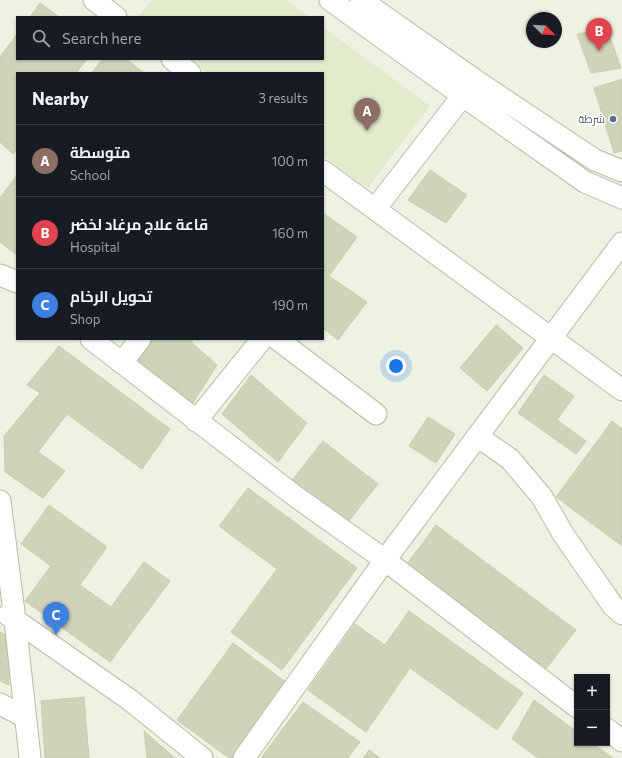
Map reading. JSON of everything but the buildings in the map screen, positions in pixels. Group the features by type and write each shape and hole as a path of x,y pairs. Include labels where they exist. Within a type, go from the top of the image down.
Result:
{"street":[{"path":"94,0 115,16"},
{"path":"330,0 469,88 595,160 622,171"},
{"path":"361,0 585,182 622,198"},
{"path":"173,60 189,72"},
{"path":"375,209 469,88"},
{"path":"324,172 622,390"},
{"path":"244,758 385,560 622,243"},
{"path":"0,275 16,282"},
{"path":"92,340 295,496 385,560 574,705"},
{"path":"122,364 139,340"},
{"path":"196,421 261,340"},
{"path":"278,340 376,414"},
{"path":"478,436 510,459 542,497 563,534 613,606 622,614"},
{"path":"0,501 8,615 25,717 30,758"},
{"path":"8,615 130,700 202,758"},
{"path":"0,704 25,717"},
{"path":"610,731 622,741"}],"shaded area":[{"path":"152,0 287,0 309,16 139,16"},
{"path":"324,28 430,106 368,188 324,157 324,72 207,72 190,60 324,60"}],"place":[{"name":"قاعة علاج مرغاد لخضر","path":"599,51"},
{"name":"شرطة","path":"613,119"},
{"name":"متوسطة","path":"367,131"},
{"name":"تحويل الرخام","path":"56,635"}]}
